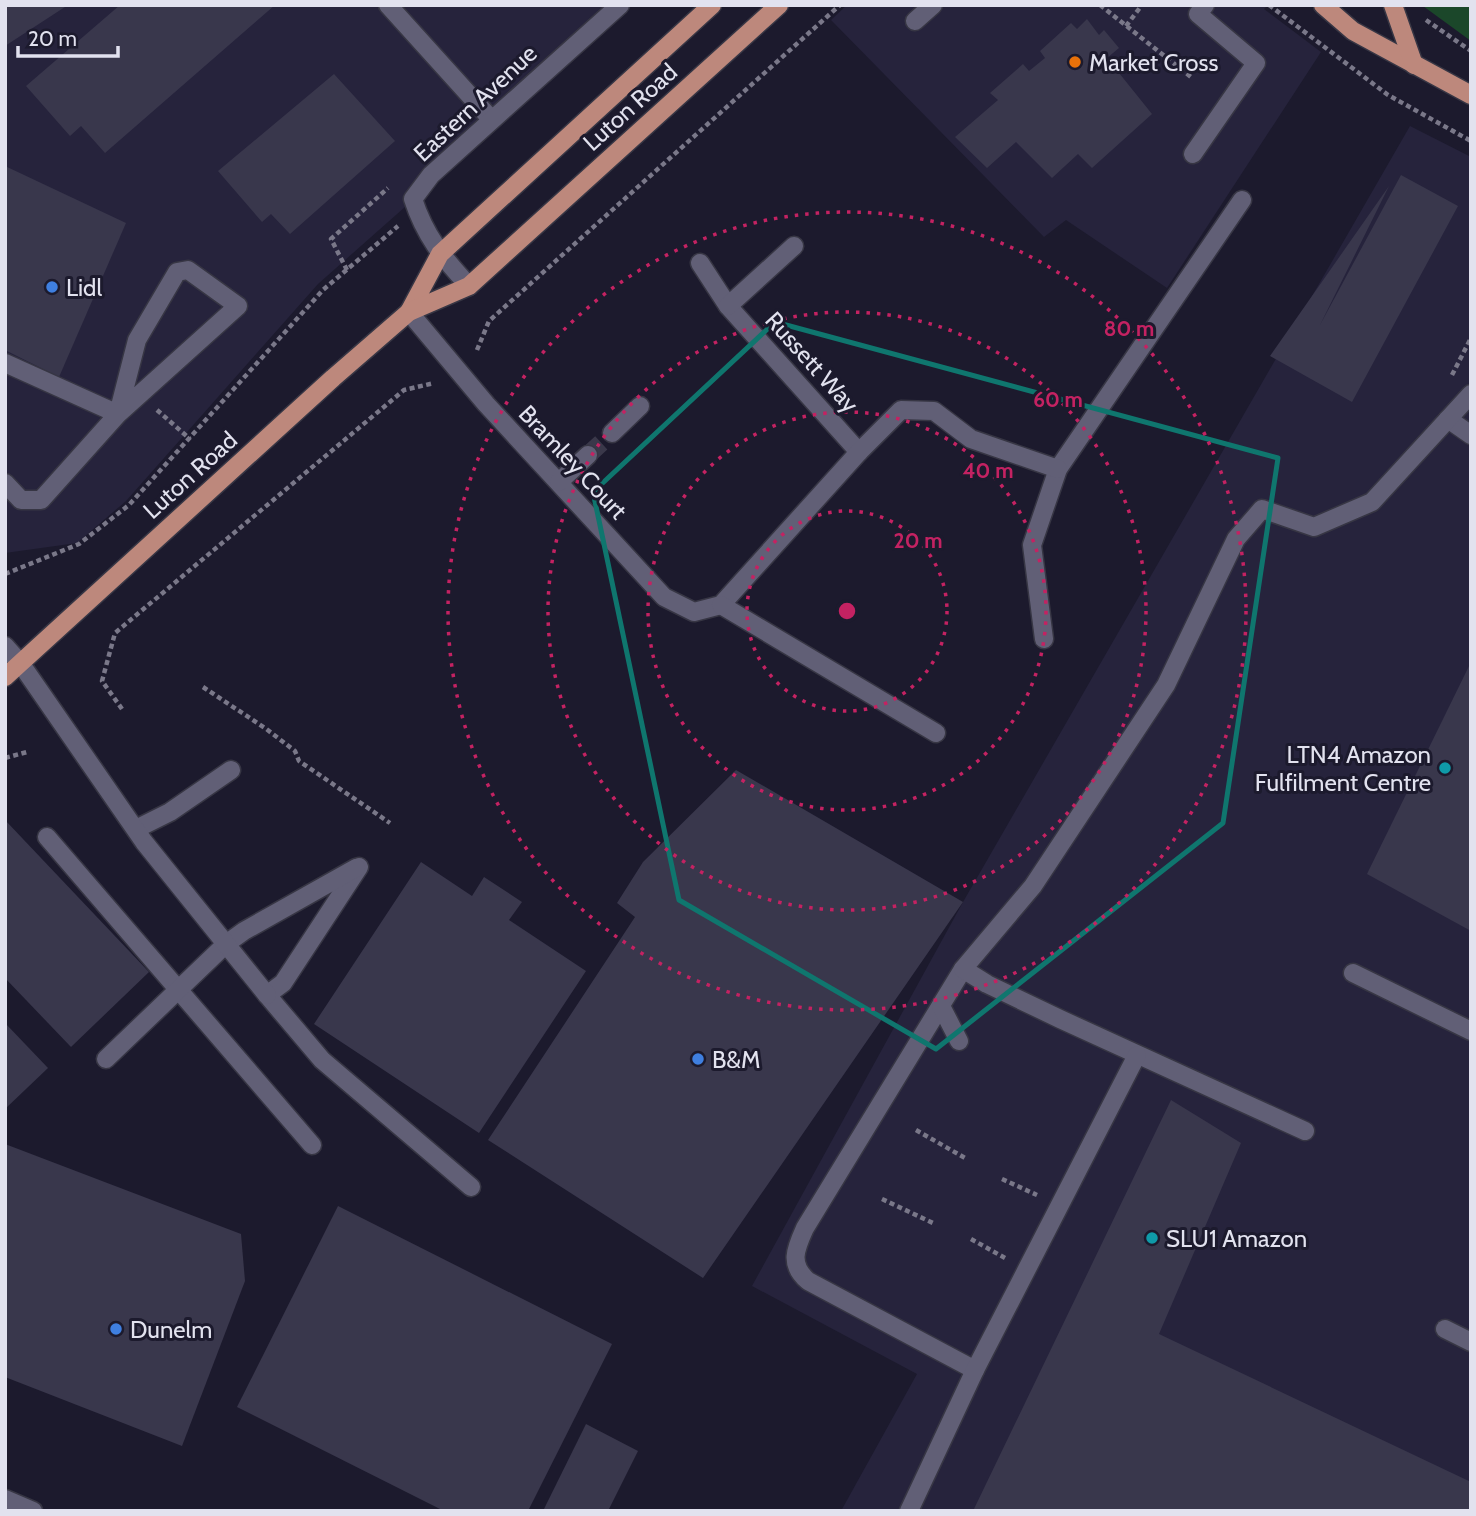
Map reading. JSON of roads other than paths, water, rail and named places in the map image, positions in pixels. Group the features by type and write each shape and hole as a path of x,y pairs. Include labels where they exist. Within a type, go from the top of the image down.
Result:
{"main road":[{"name":"Luton Road","path":"409,312 440,254 712,5"},
{"name":"Luton Road","path":"5,677 409,312 469,286 779,5"},
{"path":"1323,5 1353,31 1471,95"},
{"path":"1393,5 1414,65"}],"street":[{"path":"388,5 491,119"},
{"name":"Eastern Avenue","path":"440,254 420,221 413,199 431,175 620,5"},
{"path":"915,21 933,5"},
{"path":"1193,154 1256,63 1196,8"},
{"path":"1044,639 1032,545 1058,469 1242,200"},
{"name":"Russett Way","path":"728,306 794,246"},
{"path":"440,254 469,286"},
{"name":"Russett Way","path":"700,263 728,306 859,452"},
{"path":"5,483 21,500 41,500 118,414 238,306 188,270 177,272 137,340 118,414"},
{"name":"Bramley Court","path":"409,312 486,404 664,597 694,612 721,605"},
{"path":"5,363 118,414"},
{"path":"975,1370 808,1281 794,1263 805,1228 964,969 1033,886 1166,685 1236,539 1262,509 1314,527 1372,502 1471,394"},
{"path":"612,433 640,406"},
{"path":"936,733 721,605 859,452 901,410 934,411 971,439 1058,469"},
{"path":"1448,419 1471,435"},
{"path":"559,482 587,455"},
{"path":"5,646 136,830 322,1060 471,1187"},
{"path":"136,830 170,812 231,770"},
{"path":"47,837 312,1144"},
{"path":"106,1059 226,944 244,931 359,867 283,983 267,995"},
{"path":"964,969 987,984 1305,1131"},
{"path":"1353,973 1471,1031"},
{"path":"941,1006 959,1041"},
{"path":"909,1511 975,1370 1137,1055"},
{"path":"1446,1329 1471,1342"},
{"path":"5,1500 33,1511"}],"tunnel":[{"path":"588,455 612,433"}],"place":[{"name":"Market Cross","path":"1075,62"},
{"name":"Lidl","path":"52,287"},
{"name":"LTN4 Amazon Fulfilment Centre","path":"1445,768"},
{"name":"B&M","path":"698,1059"},
{"name":"SLU1 Amazon","path":"1152,1238"},
{"name":"Dunelm","path":"116,1329"}]}
